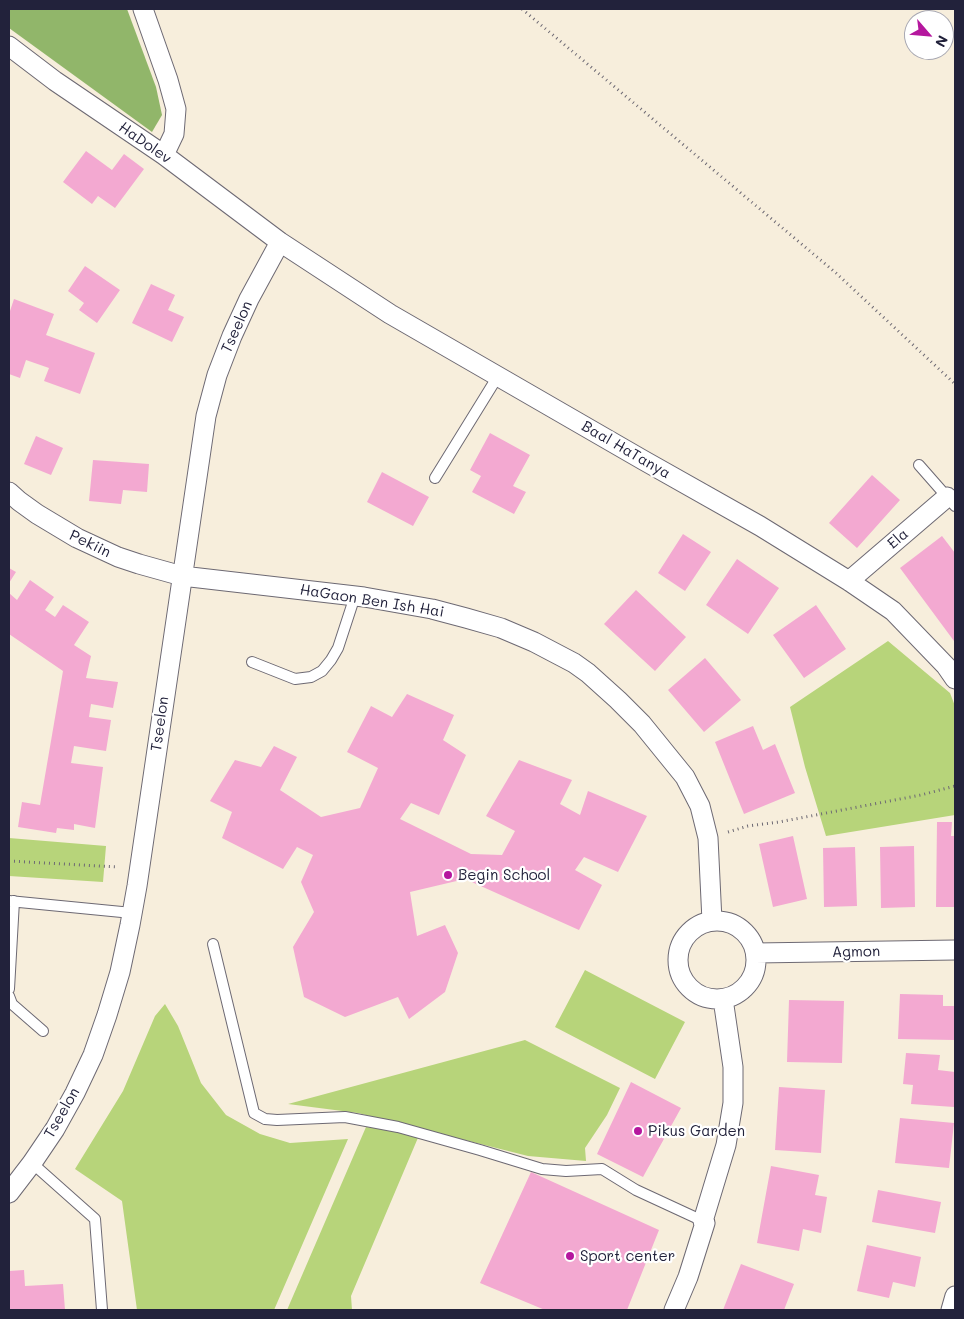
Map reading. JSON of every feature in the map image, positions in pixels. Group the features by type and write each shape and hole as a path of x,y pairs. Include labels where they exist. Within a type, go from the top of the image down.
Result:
{"street":[{"path":"142,9 168,80 176,109 174,134 164,155"},
{"name":"HaDolev","path":"9,46 55,81 164,155 280,242"},
{"name":"Baal HaTanya","path":"280,242 390,314 760,526 850,581 893,611 946,666 955,679"},
{"name":"Tseelon","path":"9,1193 55,1129 75,1093 93,1055 120,972 140,869 202,437 211,395 224,355 240,318 258,280 280,242"},
{"name":"Pekiin","path":"9,492 18,501 37,514 97,548 139,564 182,576"},
{"name":"Ela","path":"850,581 951,502"},
{"name":"HaGaon Ben Ish Hai","path":"182,576 355,596 415,606 475,620 517,635 574,663 588,673 642,724 685,777 700,806 708,838 712,921"},
{"path":"712,921 724,921 735,925 745,932 752,942 756,953 756,966 752,978 745,988 735,995 723,999 711,999 699,995 689,988 682,978 678,966 678,954 682,942 690,932 700,925 712,921"},
{"name":"Agmon","path":"756,953 955,950"},
{"path":"674,1310 691,1268 705,1223 703,1221 726,1145 733,1102 733,1068 723,999"},
{"path":"952,1310 955,1296"}],"lane":[{"path":"435,478 498,376"},
{"path":"920,465 951,502"},
{"path":"252,662 295,679 311,677 322,670 338,648 355,596"},
{"path":"9,989 11,901 132,913"},
{"path":"213,944 254,1113 265,1119 277,1120 345,1117 398,1128 480,1150 542,1170 602,1169 636,1190 703,1221"},
{"path":"9,996 12,1004 43,1031"},
{"path":"32,1163 95,1219 102,1310"}],"path":[{"path":"522,9 836,273 955,384"},
{"path":"708,838 748,826 878,804 955,786"},
{"path":"9,862 140,869"}],"green space":[{"path":"9,9 127,9 156,87 162,115 152,132 9,28"},
{"path":"888,641 950,693 955,706 955,815 826,836 805,767 790,707"},
{"path":"9,838 106,846 103,882 9,876"},
{"path":"585,970 685,1022 655,1079 555,1027"},
{"path":"165,1004 178,1026 201,1083 226,1115 260,1134 290,1143 348,1139 274,1310 137,1310 122,1201 75,1169 123,1091 155,1016"},
{"path":"525,1040 620,1088 607,1115 585,1148 586,1161 528,1156 358,1113 288,1104"},
{"path":"366,1127 420,1133 351,1296 352,1310 287,1310"}],"building":[{"path":"86,151 112,170 124,154 144,169 115,208 98,196 92,204 63,182"},
{"path":"85,266 120,290 97,323 79,310 84,303 68,291"},
{"path":"151,284 175,295 168,310 184,317 172,342 132,323"},
{"path":"14,299 54,314 46,335 95,353 80,394 44,381 49,368 26,360 20,378 9,374 9,314"},
{"path":"490,433 530,455 513,486 526,492 514,514 472,492 481,476 470,470"},
{"path":"36,436 63,448 51,475 24,464"},
{"path":"93,460 149,464 147,492 123,490 121,504 89,501"},
{"path":"382,472 429,497 413,526 367,502"},
{"path":"872,475 900,500 857,548 829,523"},
{"path":"683,534 711,552 685,591 658,573"},
{"path":"942,536 955,553 954,641 900,568"},
{"path":"737,559 779,588 748,634 706,605"},
{"path":"9,568 16,572 9,583"},
{"path":"30,580 54,597 45,610 55,617 63,605 89,622 74,645 91,656 86,678 118,682 113,708 91,704 89,717 111,720 106,751 74,746 71,763 103,767 95,828 74,824 74,830 57,828 56,833 18,827 22,802 40,805 63,671 9,634 9,593 17,600"},
{"path":"636,590 686,637 655,671 604,624"},
{"path":"816,605 846,649 804,678 773,635"},
{"path":"705,658 741,700 704,732 668,690"},
{"path":"407,694 454,715 443,740 466,755 439,815 411,803 400,819 471,854 502,855 515,831 486,816 519,760 572,780 560,804 580,815 588,791 647,816 618,872 584,857 575,870 602,885 579,930 465,879 410,892 417,936 445,925 458,953 445,992 409,1019 398,997 345,1017 304,997 293,947 314,912 301,882 313,855 297,847 283,869 222,838 232,812 210,801 235,760 261,767 274,746 297,757 280,790 321,817 360,808 378,768 347,752 371,706 392,717"},
{"path":"753,726 763,750 775,744 795,793 744,814 715,742"},
{"path":"937,822 952,822 951,836 955,836 955,907 936,907"},
{"path":"793,836 807,899 773,907 759,844"},
{"path":"914,846 915,907 881,908 880,847"},
{"path":"855,847 857,906 824,907 823,848"},
{"path":"900,994 943,995 943,1006 955,1006 955,1040 898,1039"},
{"path":"789,1000 844,1001 842,1063 787,1062"},
{"path":"906,1053 940,1055 938,1070 955,1072 954,1107 911,1104 913,1085 903,1084"},
{"name":"Pikus Garden","path":"631,1082 681,1108 643,1177 597,1154"},
{"path":"779,1087 825,1090 821,1153 775,1150"},
{"path":"900,1118 954,1123 949,1168 895,1163"},
{"path":"771,1166 819,1175 815,1195 827,1197 821,1233 803,1229 799,1251 757,1243"},
{"name":"Sport center","path":"531,1172 659,1230 627,1310 545,1310 480,1283"},
{"path":"878,1190 941,1202 935,1233 872,1222"},
{"path":"867,1245 921,1257 915,1287 893,1282 889,1298 857,1291"},
{"path":"741,1264 794,1284 784,1310 723,1310"},
{"path":"24,1270 25,1286 63,1284 65,1310 9,1310 9,1271"}],"place":[{"name":"Begin School","path":"448,875"},
{"name":"Pikus Garden","path":"638,1131"},
{"name":"Sport center","path":"570,1256"}]}
